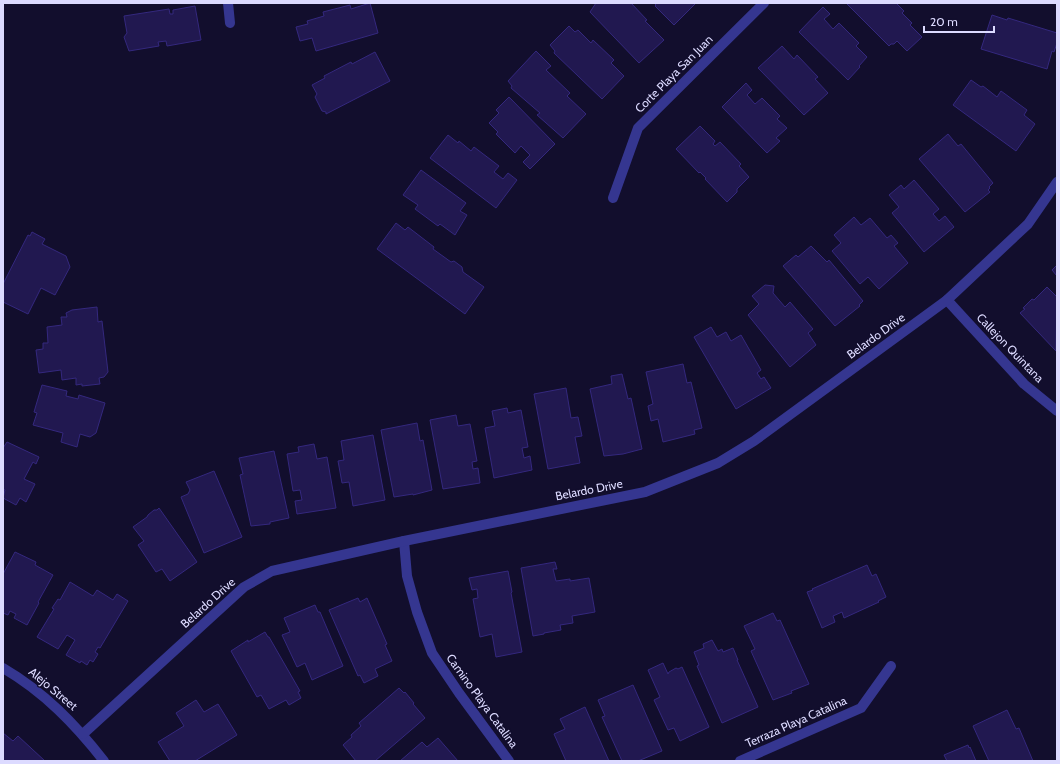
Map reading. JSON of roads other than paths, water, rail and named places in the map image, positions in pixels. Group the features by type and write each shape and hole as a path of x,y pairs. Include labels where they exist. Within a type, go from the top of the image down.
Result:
{"street":[{"path":"228,3 230,23"},
{"name":"Corte Playa San Juan","path":"613,198 638,128 764,3"},
{"name":"Belardo Drive","path":"83,734 244,587 272,571 404,541 645,492 718,463 754,440 947,300 1028,224 1057,182"},
{"name":"Callejon Quintana","path":"947,300 1024,384 1057,411"},
{"name":"Camino Playa Catalina","path":"404,541 407,576 417,612 432,653 459,693 509,761"},
{"name":"Terraza Playa Catalina","path":"740,761 861,708 891,666"},
{"name":"Alejo Street","path":"3,668 24,681 61,712 83,734 104,761"}]}
